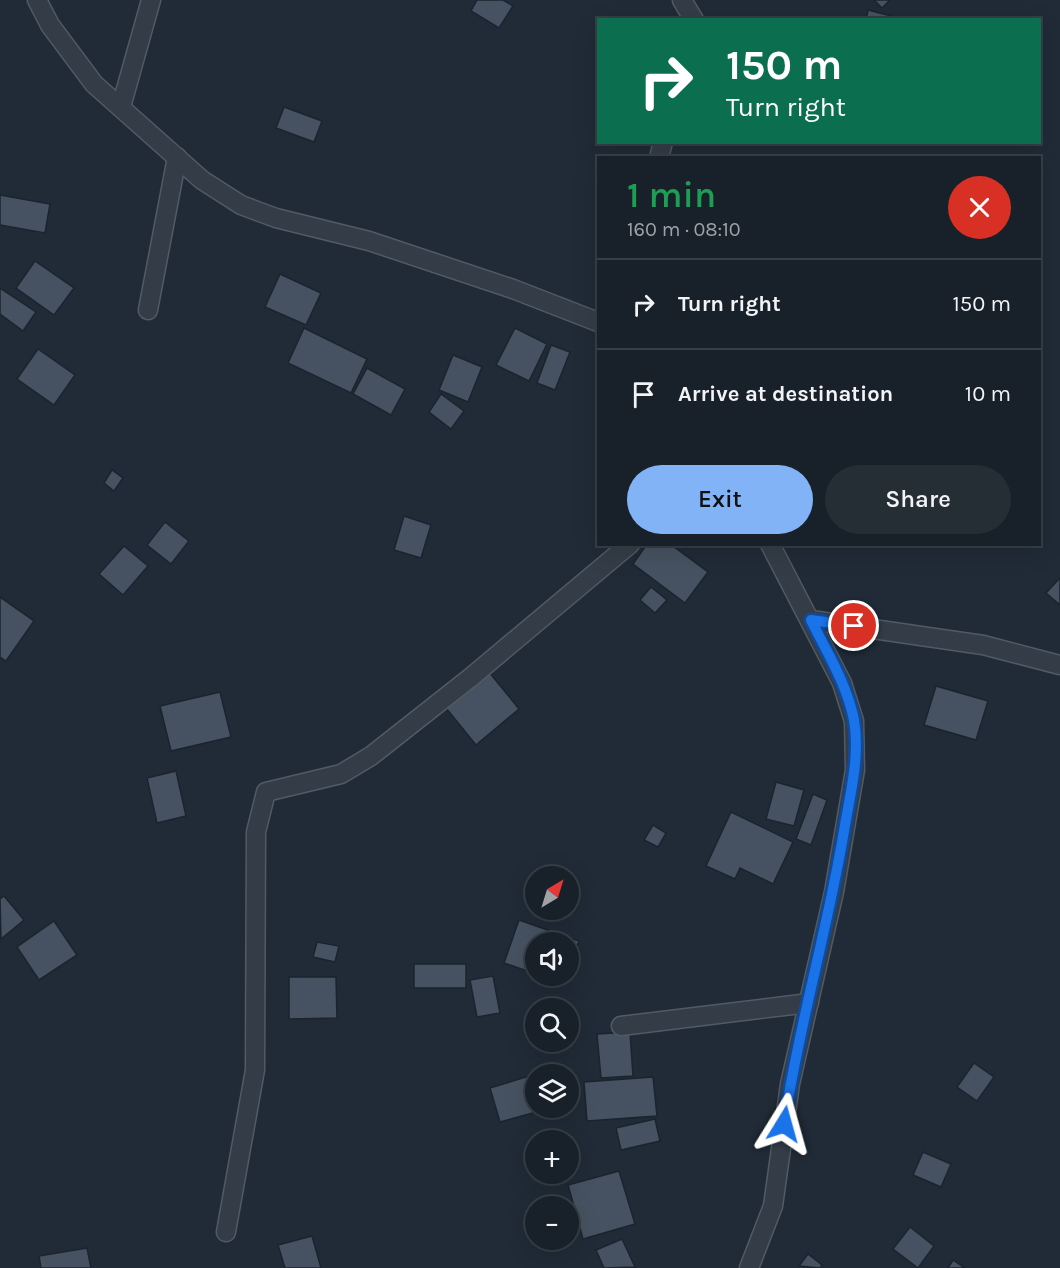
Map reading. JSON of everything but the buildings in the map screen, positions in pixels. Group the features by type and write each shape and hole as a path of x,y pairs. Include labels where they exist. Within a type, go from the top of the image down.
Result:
{"street":[{"path":"37,0 50,25 94,84 202,180 240,205 276,218 369,241 597,319"},
{"path":"121,107 151,0"},
{"path":"682,0 695,18"},
{"path":"696,18 699,0"},
{"path":"148,310 177,157"},
{"path":"226,1232 255,1070 256,831 266,792 340,774 371,756 470,678 628,546"},
{"path":"749,1268 773,1206 790,1084 834,892 855,770 854,721 842,683 771,546"},
{"path":"811,620 984,645 1060,665"},
{"path":"621,1026 809,1003"}],"route":[{"path":"784,1124 790,1084 834,892 855,770 854,721 842,683 811,620 854,626"}]}
